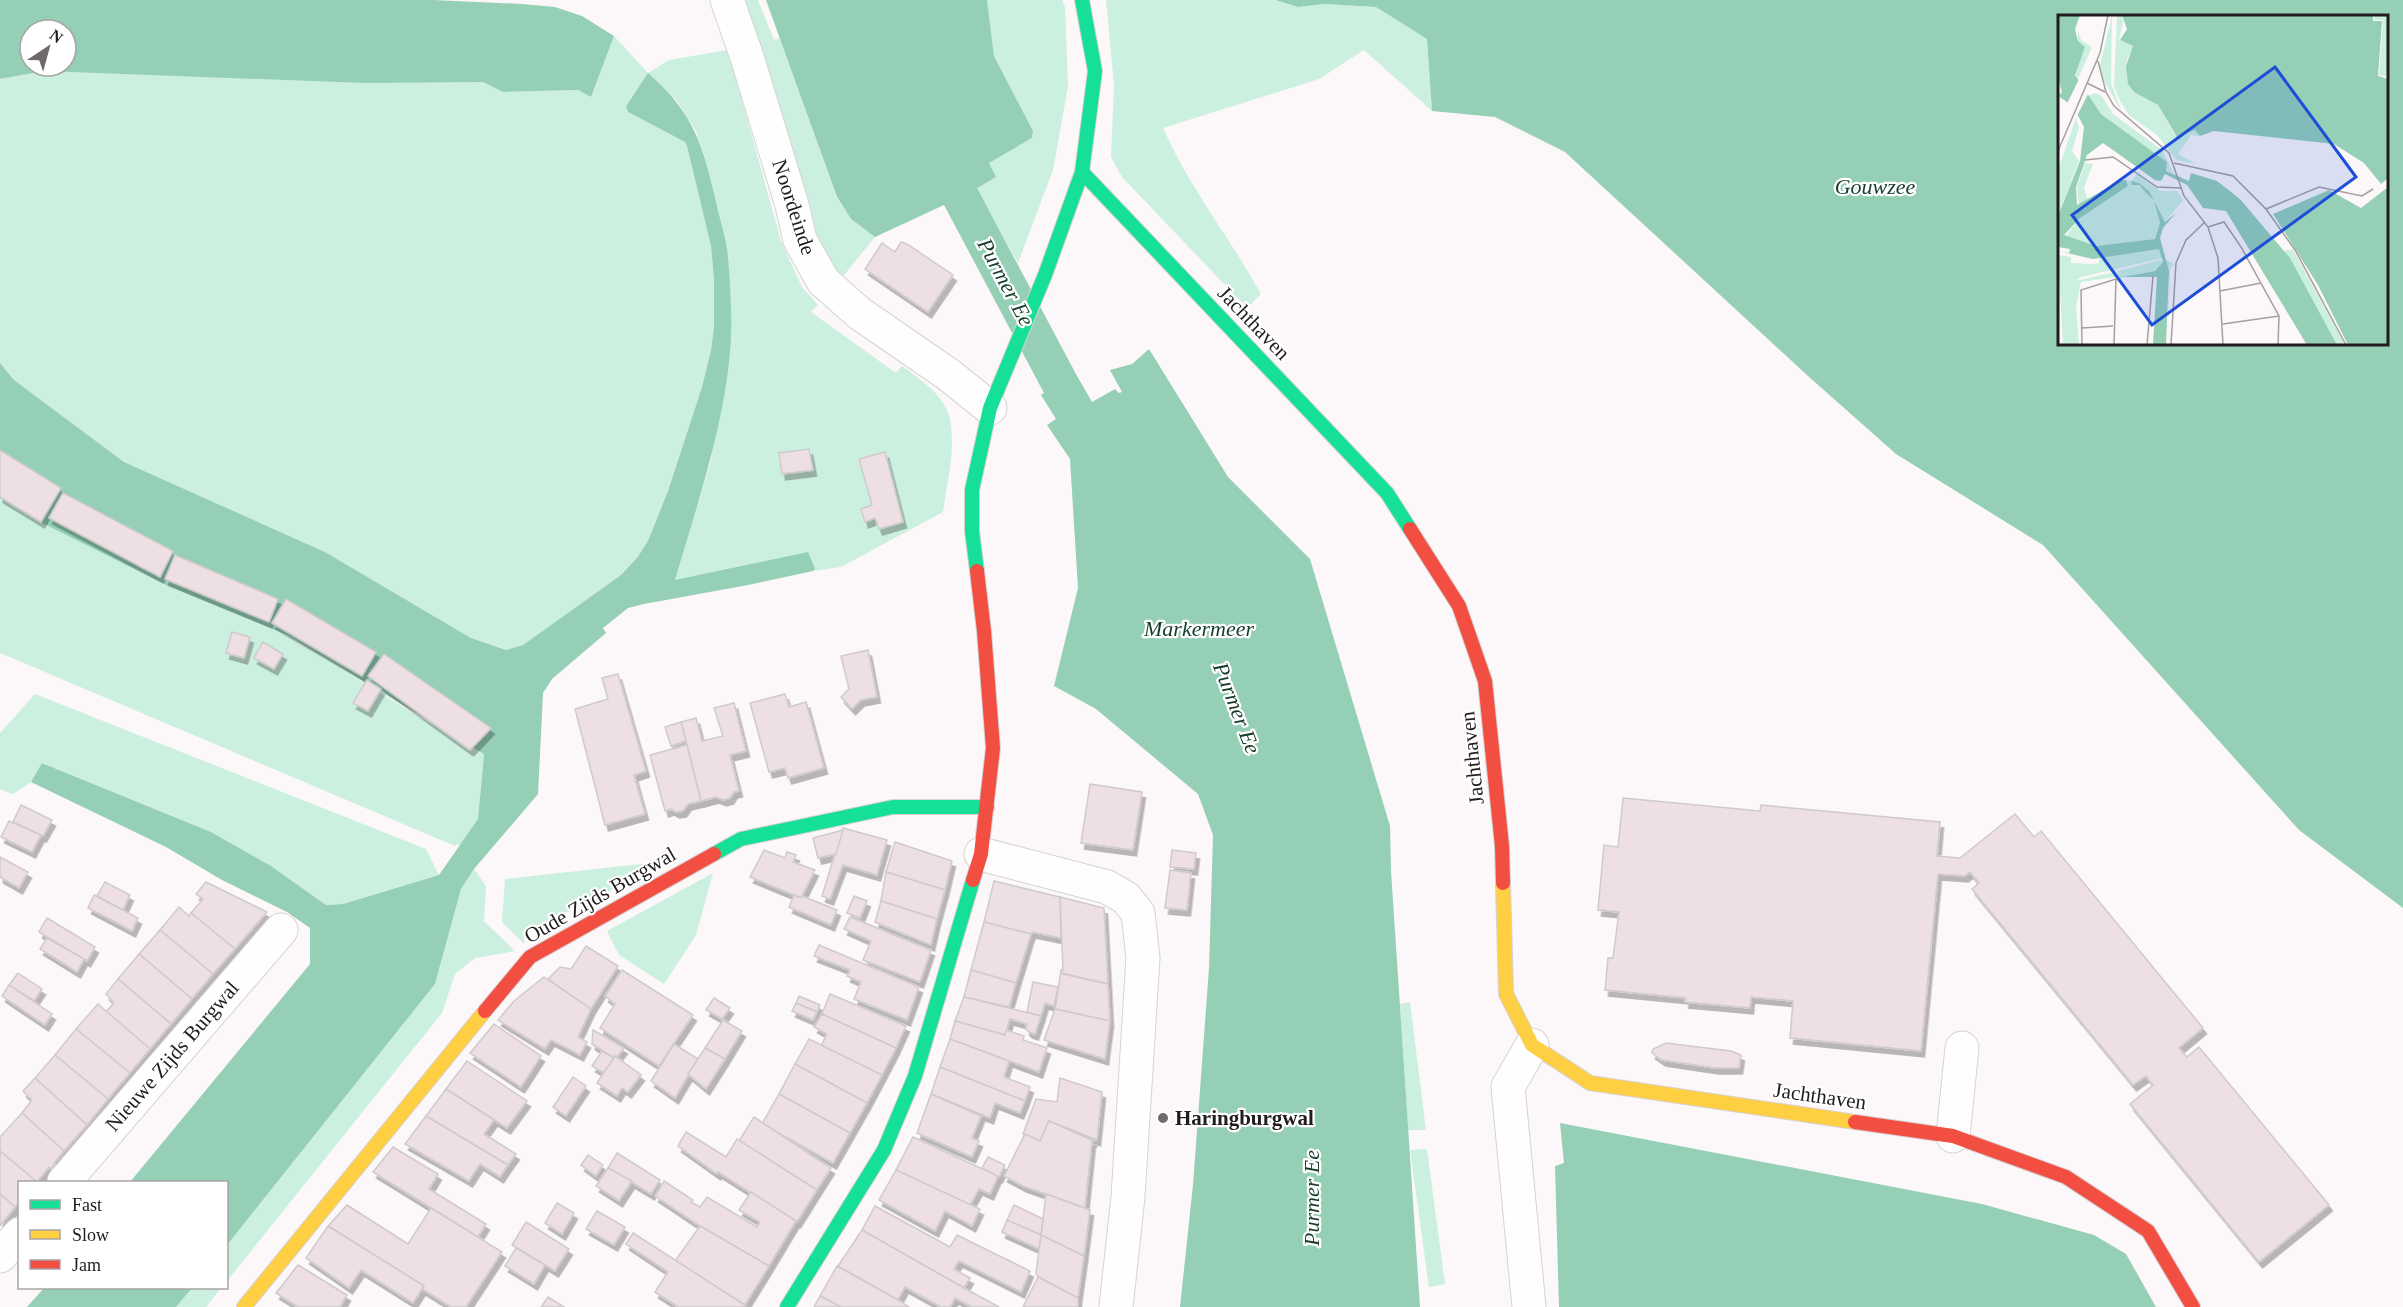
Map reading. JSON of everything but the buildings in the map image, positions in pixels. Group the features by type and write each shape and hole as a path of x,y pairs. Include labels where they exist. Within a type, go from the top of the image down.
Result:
{"street":[{"name":"Noordeinde","path":"727,0 754,80 792,205 800,240 823,281 858,313 949,375 990,408"},
{"path":"787,1307 884,1150 915,1076 981,854 993,748 984,631 972,531 972,490 990,408 1045,275 1082,172 1095,71 1082,0"},
{"name":"Jachthaven","path":"1082,172 1387,493 1459,606 1485,681 1502,846 1506,994 1532,1045 1590,1083 1953,1136 2066,1177 2148,1231 2193,1307"},
{"name":"Oude Zijds Burgwal","path":"244,1307 530,957 741,839 893,807 987,807"},
{"path":"981,854 1107,887 1126,898 1138,913 1143,958 1128,1197 1116,1307"},
{"name":"Nieuwe Zijds Burgwal","path":"65,1181 281,930"},
{"path":"1529,1307 1508,1087 1532,1045"},
{"path":"1953,1136 1962,1048"},
{"path":"0,1256 18,1235"}],"shaded area":[{"path":"740,0 758,0 774,40 780,38 837,198 851,219 875,237 840,280 821,253"},
{"path":"987,0 1062,0 1065,7 1068,86 1053,170 1018,263 976,188 995,177 989,163 1032,138 1033,131 994,56"},
{"path":"1106,0 1274,0 1298,7 1324,4 1376,7 1427,39 1432,111 1364,50 1319,79 1163,128 1197,192 1261,294 1247,308 1122,177 1111,157 1114,85"},
{"path":"614,36 648,73 669,60 728,50 781,241 802,287 818,305 811,312 896,373 902,366 934,392 943,403 951,426 952,441 943,512 841,567 813,571 814,569 675,580 710,464 731,336 728,254 707,164 696,131 677,101 648,74 626,105 628,112 685,142 687,146 711,246 714,328 711,350 702,387 668,491 648,541 637,558 621,575 523,645 506,650 471,638 325,552 124,462 14,380 0,363 0,79 18,76 18,78 78,78 78,72 483,82 503,92 578,90 591,97"},
{"path":"0,498 42,523 170,587 287,635 416,715 484,753 478,819 460,846 457,844 455,846 0,653"},
{"path":"35,694 426,849 439,875 343,904 326,905 271,866 211,832 43,763 31,782 13,794 0,789 0,733"},
{"path":"659,862 645,874 525,934 524,944 502,922 505,879"},
{"path":"474,869 486,886 484,921 515,951 475,958 455,974 442,1013 228,1280 228,1243 435,984 461,889"},
{"path":"713,873 696,935 664,984 619,955 607,931"},
{"path":"1410,1002 1426,1130 1408,1130 1400,1004"},
{"path":"1427,1149 1445,1284 1429,1287 1410,1150"},
{"path":"191,1289 220,1289 206,1307 176,1307"}],"water":[{"path":"0,0 433,0 522,4 555,7 582,16 614,36 591,97 578,90 503,92 483,82 365,83 78,72 78,18 18,18 18,76 0,79"},
{"name":"Markermeer","path":"766,0 987,0 994,56 1033,131 1032,138 989,163 996,177 977,188 1092,402 1115,389 1119,393 1122,392 1110,370 1132,364 1149,349 1228,477 1310,559 1390,826 1391,871 1420,1307 1180,1307 1193,1185 1209,968 1213,835 1198,794 1096,709 1054,686 1078,588 1070,459 1047,425 1056,419 1041,395 1044,393 944,205 875,237 851,219 837,197"},
{"name":"Gouwzee","path":"1275,0 2403,0 2403,908 2299,830 2043,545 1896,454 1565,152 1495,117 1432,111 1427,39 1376,7 1324,4 1298,7"},
{"path":"648,73 664,88 686,116 706,163 728,256 731,337 724,398 702,490 675,580 808,552 815,569 748,585 628,608 603,628 606,633 552,679 543,693 538,794 474,869 461,889 435,984 228,1244 228,1181 131,1181 310,964 310,928 287,912 222,880 166,847 31,782 42,763 211,832 271,866 326,905 343,904 439,875 478,819 484,754 287,635 170,587 42,523 0,498 0,363 14,380 124,462 325,552 471,638 506,650 523,645 621,575 637,558 648,541 668,491 702,387 711,350 714,328 714,280 711,246 687,146 685,142 628,112 626,106"},
{"path":"1560,1123 1982,1204 2094,1235 2126,1254 2156,1307 1559,1307 1555,1166 1564,1163"},
{"path":"43,1289 191,1289 176,1307 27,1307"}],"traffic: fast":[{"path":"977,571 972,531 972,490 990,408 1045,275 1082,172 1095,71 1082,0"},
{"path":"1082,172 1387,493 1410,529"},
{"path":"714,854 741,839 893,807 987,807"},
{"path":"787,1307 884,1150 915,1076 973,880"}],"traffic: slow":[{"path":"1503,883 1506,994 1532,1045 1590,1083 1855,1122"},
{"path":"244,1307 485,1011"}],"traffic: jam":[{"path":"1410,529 1459,606 1485,681 1502,846 1503,883"},
{"path":"973,880 981,854 993,748 977,571"},
{"path":"485,1011 530,957 714,854"},
{"path":"1855,1122 1953,1136 2066,1177 2148,1231 2193,1307"}],"place":[{"name":"Haringburgwal","path":"1163,1118"}],"water label":[{"name":"Purmer Ee","path":"1006,282"},
{"name":"Purmer Ee","path":"1237,708"},
{"name":"Purmer Ee","path":"1311,1198"}]}
